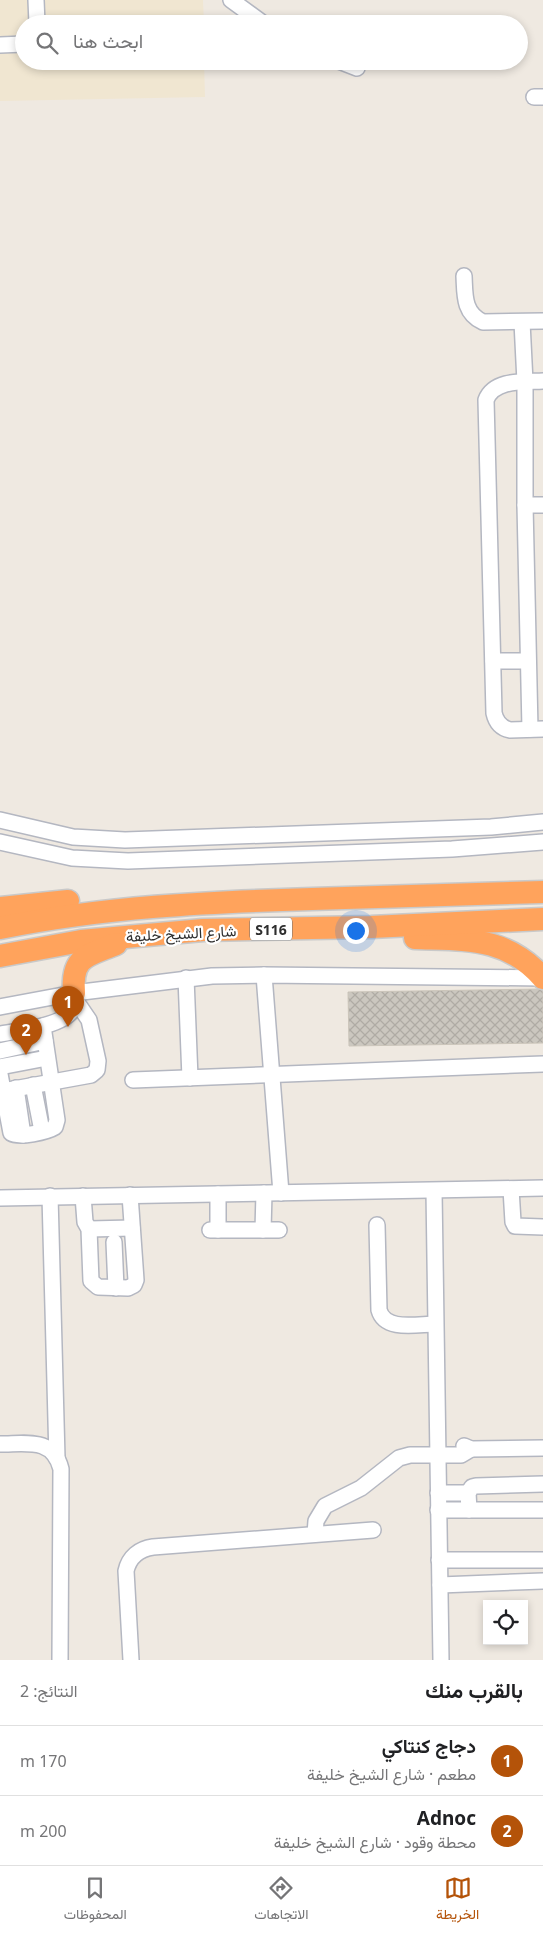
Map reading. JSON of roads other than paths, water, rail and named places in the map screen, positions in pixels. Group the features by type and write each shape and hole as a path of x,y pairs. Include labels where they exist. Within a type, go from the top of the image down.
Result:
{"highway":[{"name":"شارع الشيخ خليفة","path":"0,928 66,916 150,906 239,901 543,892"},
{"path":"0,908 102,898 150,906"},
{"name":"شارع الشيخ خليفة","path":"0,956 62,944 139,934 203,930 370,927 543,919"},
{"path":"370,927 396,937 466,940 494,944 531,964 543,978"},
{"path":"74,996 73,975 79,963 90,955 139,934"}],"street":[{"path":"36,0 37,15"},
{"path":"231,0 252,15"},
{"path":"0,45 15,44"},
{"path":"464,276 466,301 473,316 483,322 543,320"},
{"path":"522,322 525,382 528,661 537,729 505,729 495,718 486,400 491,390 496,387 525,382 543,381"},
{"path":"525,505 543,505"},
{"path":"493,661 528,661"},
{"path":"0,820 73,837 125,840 491,827 543,822"},
{"path":"452,849 448,841 452,838 491,827"},
{"path":"0,842 72,858 109,861 452,849 543,842"},
{"path":"264,975 281,1193"},
{"path":"0,1007 186,978 264,975 543,978"},
{"path":"186,978 190,1078"},
{"path":"0,1034 43,1026 69,1014 74,1007 74,996"},
{"path":"9,1089 94,1073 98,1066 89,1020 74,996"},
{"path":"0,1074 9,1089 10,1130 14,1134 23,1135 52,1129 56,1124 43,1026"},
{"path":"0,1051 45,1041"},
{"path":"0,1067 47,1058"},
{"path":"133,1080 543,1064"},
{"path":"34,1085 42,1131"},
{"path":"0,1198 543,1188"},
{"path":"511,1189 513,1222 515,1226 543,1227"},
{"path":"434,1191 441,1660"},
{"path":"218,1194 214,1230 271,1230 264,1193"},
{"path":"82,1196 84,1222 89,1229 91,1281 98,1287 130,1288 135,1283 130,1195"},
{"path":"50,1196 57,1458 60,1469 60,1660"},
{"path":"377,1224 379,1310 382,1318 396,1324 436,1324"},
{"path":"89,1229 132,1228"},
{"path":"111,1242 113,1288"},
{"path":"0,1444 39,1444 49,1449 57,1458"},
{"path":"315,1534 316,1521 325,1506 361,1488 394,1461 410,1455 460,1445 471,1449 543,1448"},
{"path":"469,1510 468,1493 469,1490 476,1486 543,1484"},
{"path":"438,1493 468,1493"},
{"path":"438,1510 543,1510"},
{"path":"131,1660 126,1571 130,1560 137,1552 153,1546 373,1530"},
{"path":"526,1559 526,1582"},
{"path":"439,1560 543,1560"},
{"path":"440,1585 543,1581"}],"place":[{"name":"دجاج كنتاكي","path":"68,1027"},
{"name":"Adnoc","path":"26,1055"}]}
